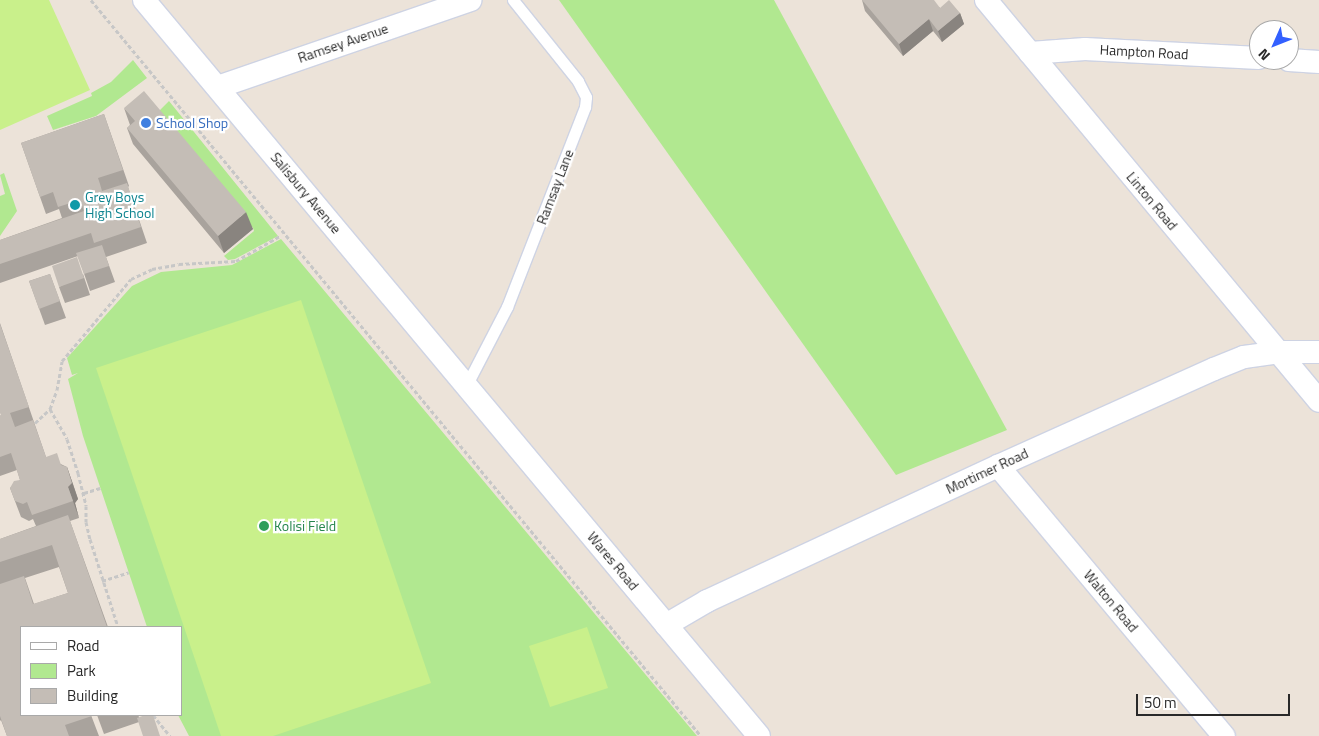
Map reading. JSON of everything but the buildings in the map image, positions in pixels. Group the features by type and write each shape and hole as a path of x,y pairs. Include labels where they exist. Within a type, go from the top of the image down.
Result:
{"street":[{"name":"Salisbury Avenue","path":"144,0 466,386"},
{"name":"Ramsey Avenue","path":"218,87 470,0"},
{"name":"Linton Road","path":"986,0 1319,401"},
{"name":"Hampton Road","path":"1030,53 1085,49 1249,57"},
{"path":"1299,61 1319,62"},
{"name":"Mortimer Road","path":"666,625 708,601 998,466 1214,369 1244,357 1278,352 1319,352"},
{"name":"Wares Road","path":"466,386 759,736"},
{"name":"Walton Road","path":"998,466 1224,736"}],"lane":[{"name":"Ramsay Lane","path":"466,386 507,307 585,107 586,96 578,81 513,0"}],"path":[{"path":"91,0 701,736"},
{"path":"35,423 50,409 57,390 62,361 131,279 145,271 161,268 236,261 280,236"},
{"path":"50,409 67,439 84,493 86,522 102,581 118,626"},
{"path":"84,493 100,488"},
{"path":"102,581 129,572"},
{"path":"154,716 170,736"}],"green space":[{"path":"0,0 49,0 90,90 0,130"},
{"path":"559,0 774,0 1007,430 896,475"},
{"path":"133,60 147,78 96,116 53,130 47,116 92,96 91,93 111,82"},
{"path":"169,101 278,236 235,259 228,260 224,256 254,231 253,228 157,113"},
{"path":"4,173 17,211 0,236 0,196 5,194 0,175"},
{"path":"281,239 697,736 189,736 179,716 182,716 182,626 147,626 83,436 68,379 78,373 72,375 67,358 132,286 161,272 232,265"},
{"name":"Kolisi Field","path":"301,300 431,683 273,736 221,736 96,368"},
{"path":"587,627 608,688 550,707 529,646"}],"place":[{"name":"School Shop","path":"146,123"},
{"name":"Grey Boys High School","path":"75,205"},
{"name":"Kolisi Field","path":"264,526"}]}
